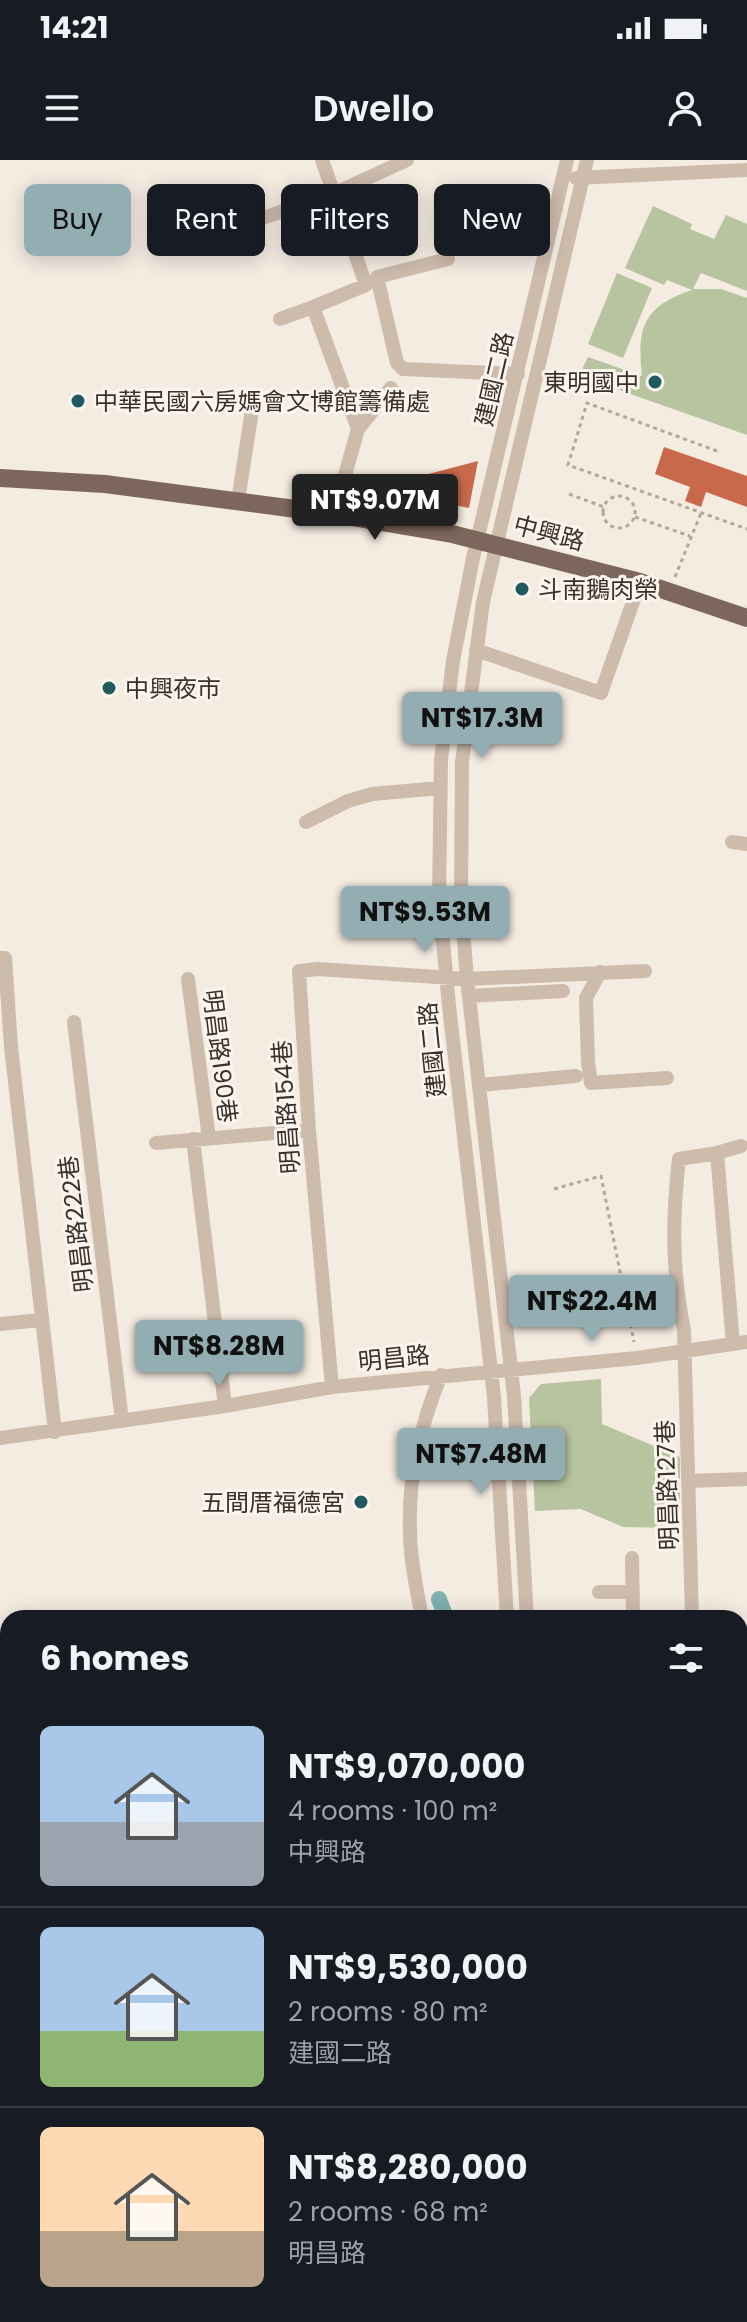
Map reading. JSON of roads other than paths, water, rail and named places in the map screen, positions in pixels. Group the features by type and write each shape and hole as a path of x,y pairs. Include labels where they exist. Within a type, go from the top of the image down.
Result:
{"main road":[{"name":"中興路","path":"0,478 105,484 334,514 478,539 640,582 747,618"}],"street":[{"path":"322,160 330,184"},
{"path":"355,184 407,160"},
{"name":"建國二路","path":"506,1610 491,1371 439,899 441,760 453,661 478,539 567,160"},
{"name":"建國二路","path":"526,1610 511,1370 461,903 462,762 483,602 587,160"},
{"path":"564,178 715,166 747,170"},
{"path":"550,208 556,209"},
{"path":"280,319 366,285 355,256"},
{"path":"448,259 377,277 397,363 403,369 518,374"},
{"path":"313,307 358,429"},
{"path":"334,514 358,429 391,388"},
{"path":"238,501 252,410"},
{"path":"476,650 601,693 640,582"},
{"path":"306,822 348,801 372,794 440,788"},
{"path":"0,958 5,958 5,1047 55,1432"},
{"name":"明昌路154巷","path":"332,1387 309,1130 299,971 318,969 446,976"},
{"path":"446,976 467,979 645,971"},
{"path":"600,972 586,998 591,1083 667,1078"},
{"name":"明昌路190巷","path":"188,979 209,1138"},
{"path":"469,996 563,991"},
{"name":"明昌路222巷","path":"74,1022 122,1421"},
{"path":"480,1085 576,1076"},
{"path":"156,1143 309,1130"},
{"name":"明昌路190巷","path":"193,1139 225,1406"},
{"path":"740,1343 717,1153 741,1146"},
{"name":"明昌路127巷","path":"692,1610 685,1351 675,1288 673,1212 679,1159 717,1153"},
{"path":"0,1324 41,1320"},
{"name":"明昌路","path":"0,1438 225,1406 332,1387 637,1358 740,1343"},
{"path":"421,1610 410,1535 411,1491 414,1460 425,1416 441,1375"},
{"path":"689,1481 747,1479"},
{"path":"632,1558 633,1610"},
{"path":"599,1592 633,1592"}],"waterway":[{"path":"439,1599 443,1610"}],"place":[{"name":"東明國中","path":"655,382"},
{"name":"中華民國六房媽會文博館籌備處","path":"78,401"},
{"name":"斗南鵝肉榮","path":"522,589"},
{"name":"中興夜市","path":"109,688"},
{"name":"五間厝福德宮","path":"361,1502"}]}
